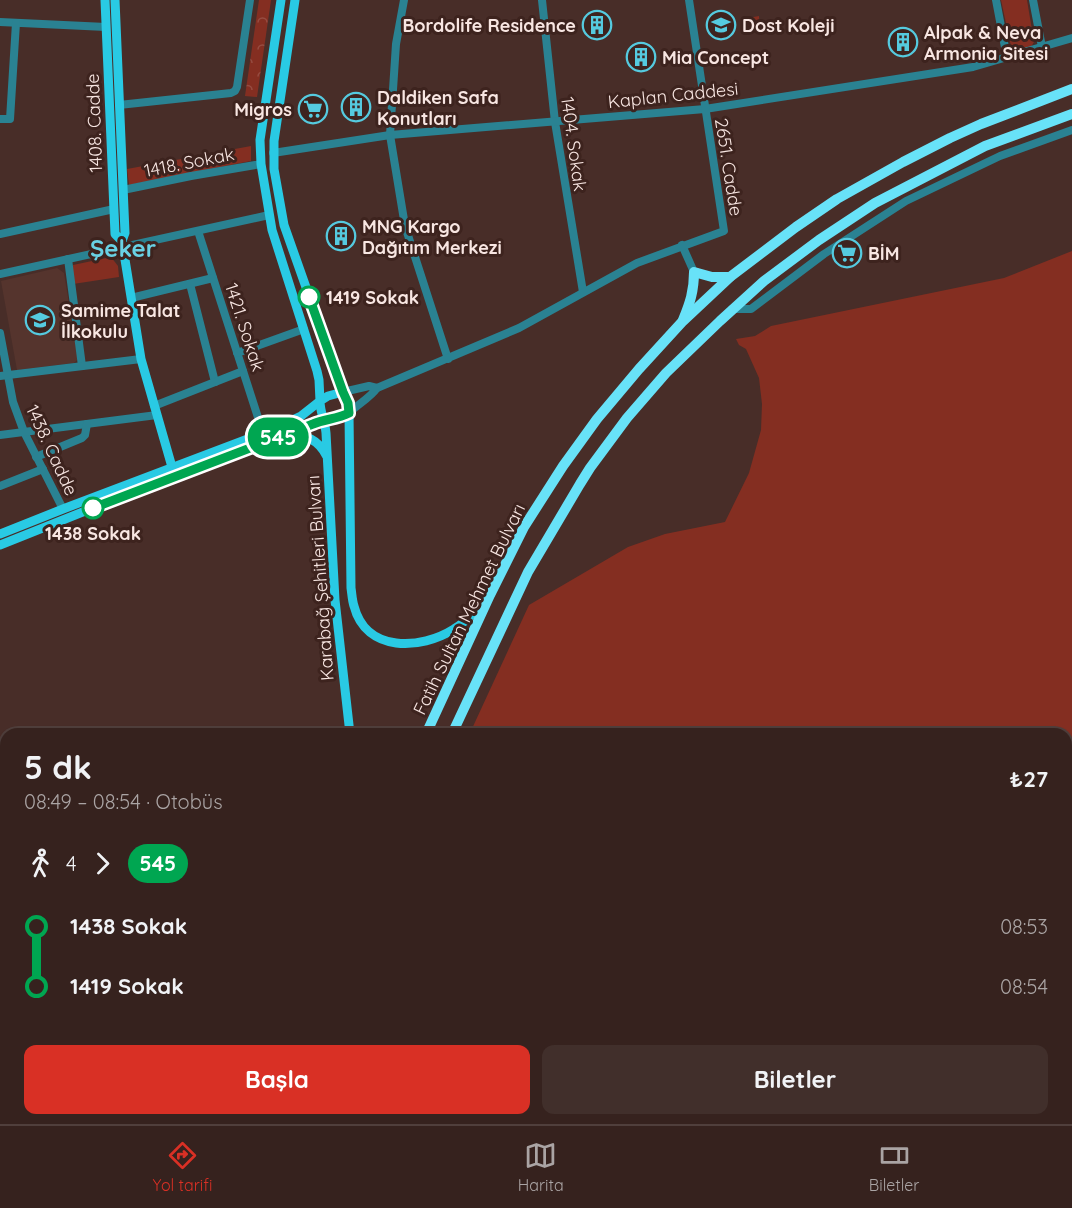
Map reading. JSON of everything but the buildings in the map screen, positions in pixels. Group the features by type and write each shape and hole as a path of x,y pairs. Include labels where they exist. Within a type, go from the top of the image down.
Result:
{"highway":[{"name":"Fatih Sultan Mehmet Bulvarı","path":"429,728 524,527 563,466 597,419 682,322 730,277 837,199 903,162 981,124 1072,89"},
{"name":"Fatih Sultan Mehmet Bulvarı","path":"455,728 528,572 590,468 627,418 666,373 732,309 765,281 819,240 875,203 985,146 1072,114"},
{"path":"682,322 692,297 694,272 712,277 730,277"}],"main road":[{"name":"1408. Cadde","path":"105,0 115,234 122,244"},
{"name":"1408. Cadde","path":"115,0 125,233 122,244 141,359 172,467"},
{"name":"Karabağ Şehitleri Bulvarı","path":"281,0 260,140 261,164 272,230 319,382 328,461 335,600 349,728"},
{"name":"Karabağ Şehitleri Bulvarı","path":"295,0 273,153 274,168 284,225 348,403 351,588 354,607 367,629 379,638 393,644 408,645 437,638 455,629 470,618 490,595"},
{"path":"0,534 263,433 301,416 328,396 343,392"},
{"path":"0,545 324,419 333,419 349,413"},
{"path":"289,433 316,441 328,461"},
{"path":"63,509 67,518"}],"street":[{"path":"119,105 235,91 250,0"},
{"path":"404,0 396,44 390,135 405,226 448,359"},
{"name":"1404. Sokak","path":"542,0 555,122 583,292"},
{"name":"2651. Cadde","path":"682,245 724,231 689,0"},
{"path":"996,0 1007,58"},
{"path":"1033,0 1042,47"},
{"path":"0,22 106,27"},
{"path":"0,119 10,119 16,23"},
{"name":"Kaplan Caddesi","path":"273,153 390,135 705,109 973,67 1072,38"},
{"path":"732,309 751,309 824,254 906,201 1000,156 1072,130"},
{"name":"1418. Sokak","path":"123,190 261,164"},
{"path":"899,190 906,201"},
{"path":"0,234 114,209"},
{"path":"0,274 68,260 122,244 198,231 269,215"},
{"name":"1421. Sokak","path":"198,231 263,433"},
{"path":"349,413 373,394 377,388 519,328 637,263 682,245 694,272"},
{"path":"68,260 82,366"},
{"path":"131,298 213,278"},
{"path":"190,284 215,382"},
{"path":"237,352 304,329"},
{"name":"1438. Cadde","path":"0,333 4,376 24,432 63,509"},
{"path":"4,376 141,359"},
{"path":"0,435 87,424 155,410 243,371"},
{"path":"343,392 369,386 377,388"},
{"path":"36,457 82,438 87,424"},
{"path":"0,486 43,469"}],"shaded area":[{"name":"Samime Talat İlkokulu","path":"57,268 64,273 78,359 74,363 17,370 1,281"}],"green space":[{"path":"259,0 271,0 257,97 245,96"},
{"path":"1001,0 1027,0 1034,42 1031,47 1012,51"},
{"path":"759,16 760,30 749,31 748,18"},
{"path":"251,146 251,161 129,185 127,169"},
{"path":"1072,251 1072,728 472,728 529,605 628,547 665,534 725,522 749,473 761,430 762,404 759,378 746,349 739,345 736,339 755,336 771,326 1004,278"},
{"path":"111,257 118,266 119,277 73,284 73,265"}],"bus line":[{"name":"545","path":"93,508 324,419 333,419 349,413 347,399 309,297"}],"place":[{"name":"Bordolife Residence","path":"597,25"},
{"name":"Dost Koleji","path":"721,25"},
{"name":"Alpak & Neva Armonia Sitesi","path":"903,42"},
{"name":"Mia Concept","path":"641,57"},
{"name":"Daldiken Safa Konutları","path":"356,107"},
{"name":"Migros","path":"313,109"},
{"name":"MNG Kargo Dağıtım Merkezi","path":"341,236"},
{"name":"BİM","path":"847,253"},
{"name":"1419 Sokak","path":"309,297"},
{"name":"Samime Talat İlkokulu","path":"40,320"},
{"name":"1438 Sokak","path":"93,508"}],"district":[{"name":"Şeker","path":"123,248"}]}
